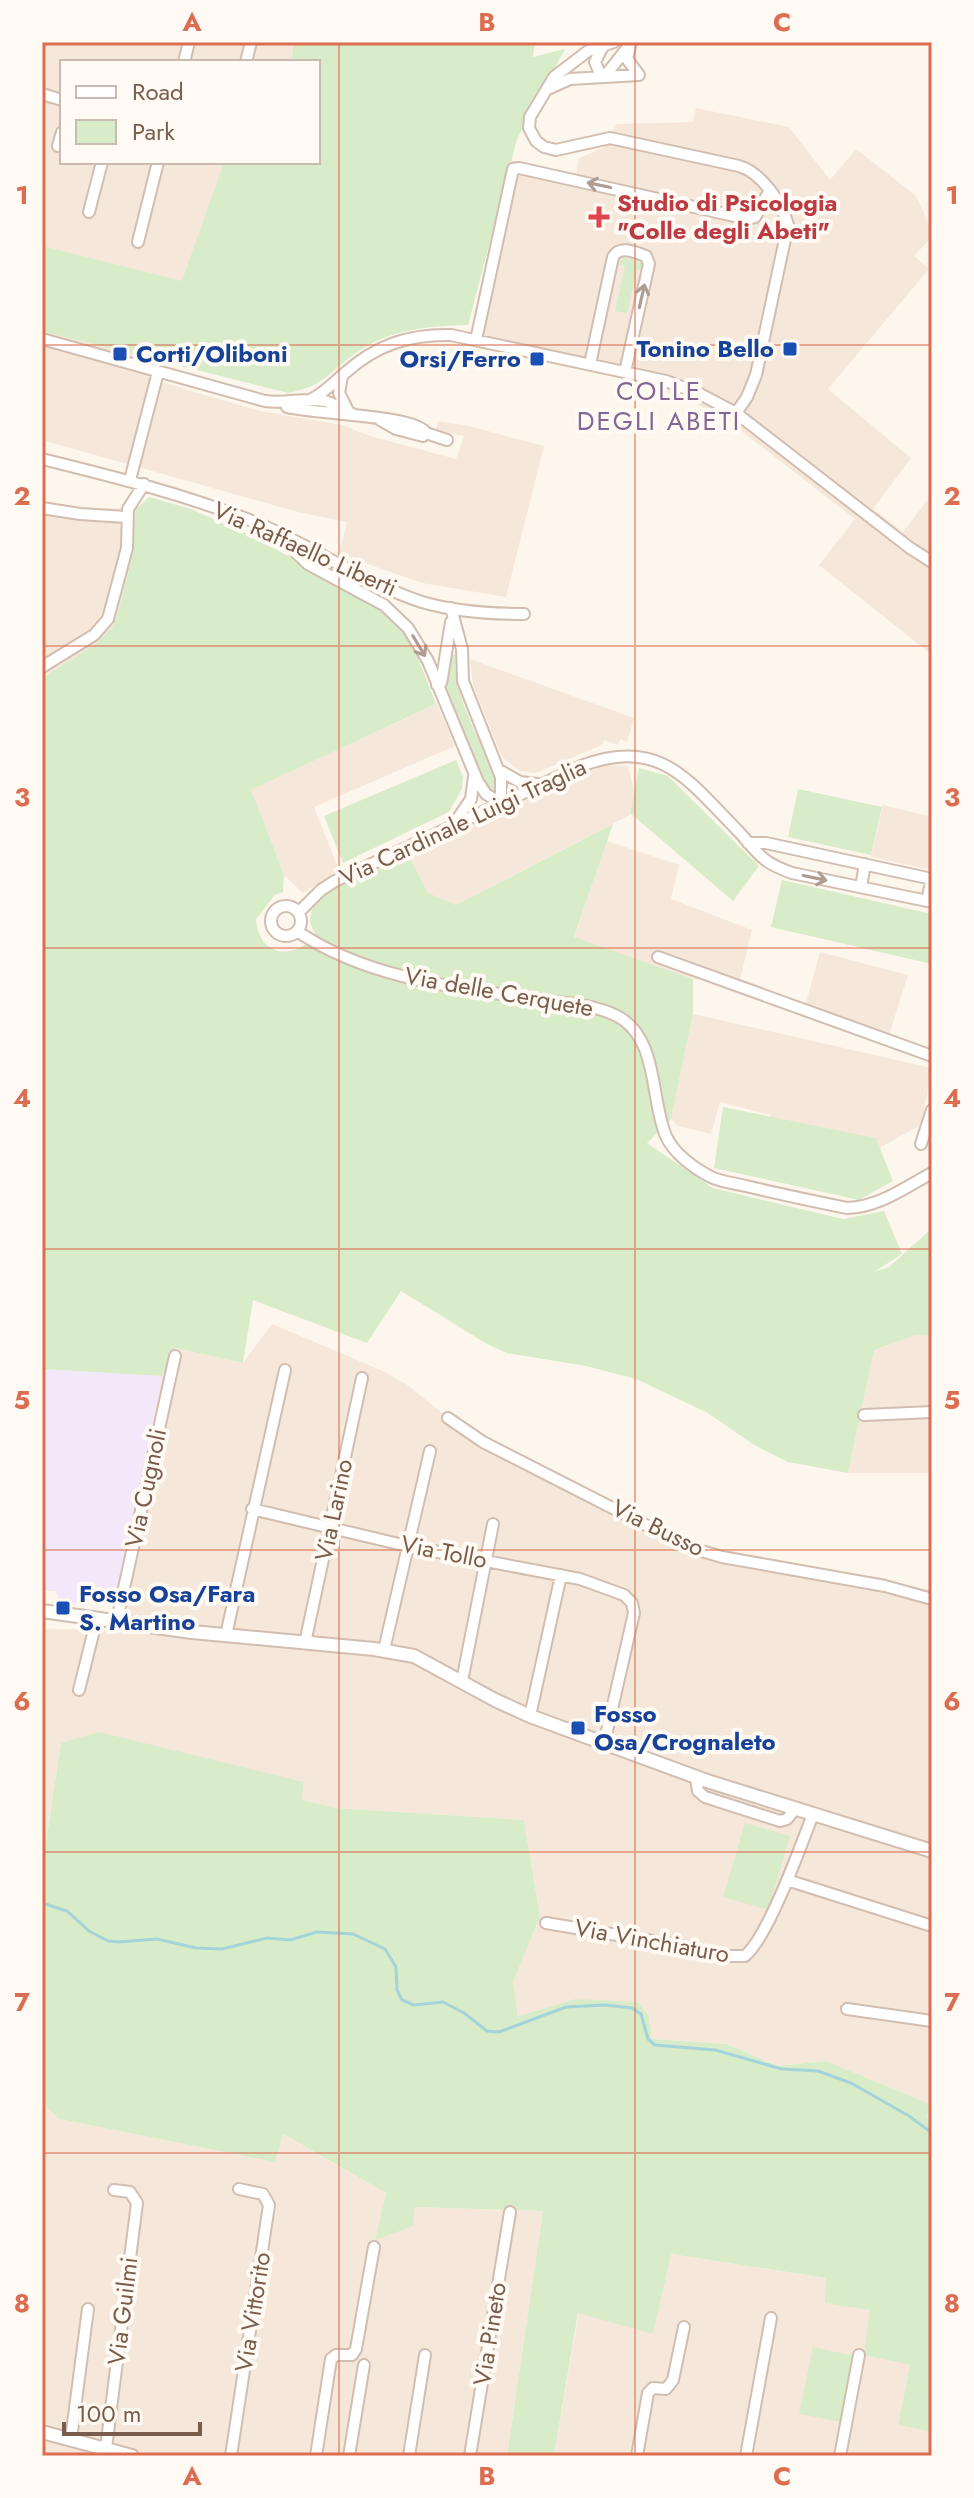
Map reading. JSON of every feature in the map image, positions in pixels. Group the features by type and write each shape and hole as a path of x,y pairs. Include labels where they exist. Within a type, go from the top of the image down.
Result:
{"street":[{"path":"603,76 595,62 609,43"},
{"path":"609,43 570,62 554,77 530,117 529,128 536,141 549,149 615,139 747,168 784,211 788,225 756,375 736,413"},
{"path":"542,95 563,81 639,75 627,59 632,43"},
{"path":"603,76 632,43"},
{"path":"58,146 60,139"},
{"path":"89,212 101,164"},
{"path":"138,242 158,164"},
{"path":"476,340 513,169 546,173 748,219 755,217 769,192"},
{"path":"590,364 613,257 622,249 646,256 649,264 625,372"},
{"path":"310,400 322,394 376,350 412,337 451,335 684,387 736,413 932,562"},
{"path":"42,339 305,411 355,415 419,426 426,433 447,440"},
{"path":"130,480 158,372"},
{"path":"343,374 339,387 340,399 346,409 355,415"},
{"path":"277,403 310,400 333,404 355,415"},
{"name":"Via Raffaello Liberti","path":"42,459 130,480 209,505 272,530 402,594 451,608 489,614 524,614"},
{"path":"42,667 94,635 108,619 127,548 126,517 131,500 144,484"},
{"path":"42,508 126,517"},
{"path":"272,530 308,564 371,597 397,615 419,646 474,775 486,794 501,803 499,770 463,681 462,649 451,608"},
{"path":"437,685 441,683 451,608"},
{"name":"Via Cardinale Luigi Traglia","path":"299,912 335,881 581,766 611,757 641,756 674,768 760,858 776,867 929,902 932,878 766,843 748,843"},
{"path":"499,770 520,782 544,783"},
{"path":"452,826 471,799 474,775"},
{"path":"861,887 865,864"},
{"path":"290,906 299,912 301,923 297,931 289,936 280,935 273,929 271,919 280,907 290,906"},
{"name":"Via delle Cerquete","path":"297,931 335,955 364,966 485,992 603,1009 622,1019 642,1043 650,1064 654,1094 666,1138 683,1157 711,1177 847,1208 878,1203 932,1173"},
{"path":"658,957 932,1056"},
{"path":"921,1144 932,1110"},
{"name":"Via Cugnoli","path":"117,1620 175,1356"},
{"path":"226,1635 285,1370"},
{"name":"Via Larino","path":"305,1643 362,1378"},
{"path":"864,1415 932,1412"},
{"name":"Via Busso","path":"448,1418 483,1442 691,1548 732,1559 885,1586 932,1599"},
{"path":"384,1650 430,1451"},
{"name":"Via Tollo","path":"252,1509 407,1546 561,1575 622,1594 632,1603 634,1616 604,1744"},
{"path":"462,1681 493,1524"},
{"path":"530,1716 561,1575"},
{"path":"42,1611 226,1635 384,1650 420,1658 500,1703 604,1744 696,1777 932,1851"},
{"path":"79,1690 97,1618"},
{"name":"Via Vinchiaturo","path":"546,1923 740,1957 754,1946 787,1880 813,1814"},
{"path":"787,1880 932,1926"},
{"path":"847,2009 932,2021"},
{"name":"Via Vittorito","path":"231,2456 269,2205 263,2194 239,2189"},
{"name":"Via Guilmi","path":"97,2450 137,2203 130,2192 114,2190"},
{"name":"Via Pineto","path":"470,2456 510,2212"},
{"path":"316,2456 331,2359 336,2355 352,2355 356,2349 374,2247"},
{"path":"71,2439 88,2309"},
{"path":"746,2456 771,2318"},
{"path":"637,2456 648,2393 653,2388 666,2389 672,2382 684,2327"},
{"path":"409,2456 425,2355"},
{"path":"840,2456 859,2355"},
{"path":"349,2456 364,2365"},
{"path":"42,2432 97,2450 132,2456"}],"shaded area":[{"path":"42,42 294,42 291,60 60,60 60,164 223,164 151,379 260,411 342,425 370,436 456,459 464,436 436,430 438,421 544,446 506,597 422,583 339,554 347,522 298,512 42,440"},
{"path":"696,108 789,127 830,180 856,149 916,196 932,230 932,237 914,256 929,269 828,389 911,458 873,509 903,532 932,494 932,655 819,565 855,519 722,416 678,396 473,334 510,160 576,174 579,158 603,148 617,124 693,122"},
{"path":"42,502 74,507 136,509 132,557 112,628 94,645 42,678"},
{"path":"470,659 634,718 627,742 620,739 618,745 604,740 602,745 536,773 520,771 502,757 473,685"},
{"path":"437,704 455,746 314,807 339,870 303,893 284,875 250,790"},
{"path":"600,765 628,766 634,791 630,815 456,905 428,894 407,853"},
{"path":"883,805 932,817 932,870 871,857"},
{"path":"607,841 679,865 671,899 752,930 739,984 693,979 574,938"},
{"path":"820,952 908,975 888,1038 805,1007"},
{"path":"693,1014 932,1068 921,1125 877,1149 769,1129 770,1115 720,1102 711,1134 678,1126 671,1119"},
{"path":"272,1324 383,1371 406,1384 456,1424 547,1474 617,1504 686,1540 743,1560 932,1590 932,2122 926,2117 930,2104 826,2061 777,2066 727,2044 652,2039 649,2016 575,1999 518,2016 513,1982 540,1917 524,1820 336,1808 302,1800 304,1783 61,1743 42,1855 42,1629 114,1630 162,1376 174,1348 243,1363"},
{"path":"916,1335 932,1336 932,1473 848,1473 874,1350"},
{"path":"42,1369 162,1376 118,1598 87,1593 79,1604 60,1602 56,1591 42,1591"},
{"path":"42,2103 59,2119 275,2162 282,2134 386,2193 375,2240 415,2207 543,2211 507,2456 42,2456"},
{"path":"670,2254 826,2278 871,2310 910,2365 898,2425 932,2432 932,2456 554,2456 579,2312"}],"green space":[{"path":"294,42 535,42 533,57 565,49 517,139 468,325 424,328 382,339 356,353 319,382 288,393 42,331 42,246 182,281 223,164 320,164 320,60 291,60"},
{"path":"625,257 644,264 643,269 637,269 627,313 615,311 625,266 618,264"},
{"path":"149,497 191,509 258,539 387,613 414,648 436,704 251,790 284,875 283,892 275,895 256,919 259,934 267,945 286,952 317,937 310,917 316,903 325,894 353,877 407,853 428,893 456,905 613,824 574,937 693,979 693,1014 671,1119 647,1143 713,1188 843,1219 884,1211 902,1254 874,1272 889,1267 932,1228 932,1336 916,1335 874,1350 848,1473 788,1462 756,1446 706,1412 636,1379 586,1366 507,1353 401,1291 367,1343 253,1300 243,1363 175,1348 162,1376 42,1369 42,678 94,645 112,628 132,557 136,509"},
{"path":"451,654 455,655 462,699 492,769 494,793 482,786 443,690 447,660"},
{"path":"456,760 463,777 462,789 449,812 343,863 324,816"},
{"path":"639,768 668,776 759,866 733,901 630,813"},
{"path":"798,789 882,807 871,855 788,837"},
{"path":"782,880 932,914 932,964 771,927"},
{"path":"723,1107 876,1138 893,1181 859,1200 714,1168"},
{"path":"99,1732 304,1782 302,1800 336,1808 524,1820 540,1917 513,1982 518,2016 575,1999 638,2002 649,2016 652,2039 727,2044 777,2066 826,2061 930,2104 926,2117 932,2122 932,2432 898,2425 910,2365 864,2355 870,2310 825,2303 826,2278 671,2254 653,2334 578,2313 554,2456 507,2456 543,2211 415,2207 413,2226 375,2240 386,2193 283,2134 275,2162 59,2119 42,2103 42,1855 61,1743"},
{"path":"745,1823 790,1836 768,1910 723,1897"},
{"path":"813,2347 855,2356 841,2422 799,2414"}],"waterway":[{"path":"42,1903 67,1911 89,1931 108,1941 118,1942 157,1939 196,1948 222,1949 267,1938 290,1940 317,1932 353,1934 385,1949 396,1967 397,1990 402,2000 414,2005 443,2002 487,2031 499,2032 566,2007 605,2005 632,2008 641,2014 648,2039 655,2045 715,2050 782,2069 818,2071 851,2083 932,2133"}],"place":[{"name":"Studio di Psicologia \"Colle degli Abeti\"","path":"599,217"},
{"name":"Tonino Bello","path":"790,349"},
{"name":"Corti/Oliboni","path":"120,354"},
{"name":"Orsi/Ferro","path":"537,359"},
{"name":"Fosso Osa/Fara S. Martino","path":"63,1608"},
{"name":"Fosso Osa/Crognaleto","path":"578,1728"}],"district":[{"name":"COLLE DEGLI ABETI","path":"659,406"}]}
